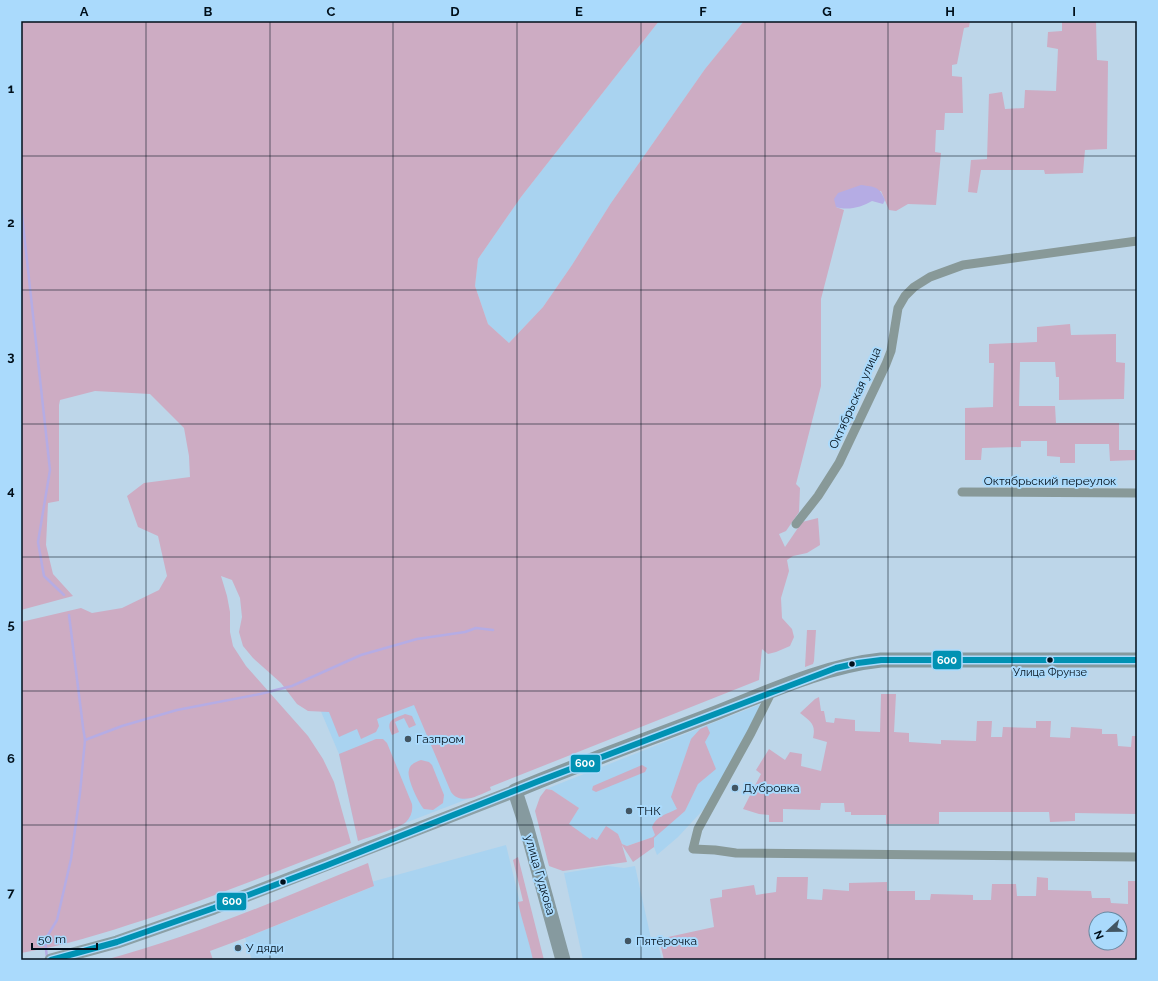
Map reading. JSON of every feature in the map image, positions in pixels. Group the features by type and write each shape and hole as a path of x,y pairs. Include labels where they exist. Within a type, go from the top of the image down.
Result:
{"main road":[{"path":"51,960 66,957 124,939 214,908 772,691 836,668 881,660 1137,660"},
{"name":"улица Гудкова","path":"515,791 563,960"}],"street":[{"name":"Октябрьская улица","path":"796,524 818,496 839,463 886,364 891,350 898,308 904,296 914,287 936,275 963,265 1137,240"},
{"name":"Октябрьский переулок","path":"962,492 1137,493"},
{"path":"772,691 751,733 698,829 693,849 736,853 1137,857"}],"shaded area":[{"path":"21,21 659,21 521,197 478,259 475,286 488,324 509,343 543,307 572,265 611,203 705,69 744,21 970,21 969,27 964,28 957,64 952,65 952,76 962,77 963,113 945,113 944,130 936,130 935,152 941,153 936,205 908,204 896,211 889,210 881,191 836,207 844,210 821,299 821,386 796,484 800,488 799,512 786,531 779,534 785,547 802,522 818,518 820,545 807,553 793,556 787,560 789,571 781,598 782,618 792,629 794,637 790,646 768,654 762,649 759,680 490,787 491,790 476,797 465,799 455,796 451,792 414,705 377,719 379,726 376,732 361,739 357,729 339,737 329,712 308,711 297,704 281,683 253,658 243,646 239,632 242,617 240,598 232,580 221,576 230,612 230,632 233,646 246,666 308,736 323,759 334,782 351,843 144,920 68,943 21,953 21,622 81,608 92,613 122,608 159,590 167,576 158,536 138,527 127,496 144,483 190,477 189,456 184,428 150,394 95,391 60,400 59,501 48,503 46,545 53,574 73,596 21,610"},
{"path":"659,21 744,21 705,69 611,203 572,265 543,307 509,343 488,324 475,286 478,259 521,197"},
{"path":"1062,21 1096,21 1097,60 1108,61 1107,149 1085,150 1083,173 1045,174 1044,170 981,170 977,193 968,192 971,160 987,159 989,94 1002,92 1005,109 1024,108 1025,90 1056,91 1058,49 1047,47 1048,32 1062,31"},
{"path":"861,185 876,188 881,192 885,200 883,204 872,201 855,208 845,209 836,207 834,199 838,193"},
{"path":"1070,324 1071,335 1116,334 1116,362 1125,363 1124,399 1059,400 1059,377 1056,377 1055,362 1020,362 1019,406 1055,406 1056,423 1119,423 1119,450 1137,450 1137,460 1110,461 1109,444 1075,444 1075,463 1060,463 1060,457 1047,456 1047,441 1021,441 1021,447 982,448 981,460 965,460 965,408 993,407 994,363 989,363 989,344 1037,342 1037,327"},
{"path":"807,630 816,630 814,661 813,664 805,667"},
{"path":"423,644 491,790 358,841 339,754 311,688"},
{"path":"881,694 896,694 894,732 909,733 909,742 941,744 941,740 976,741 977,721 992,721 991,737 1002,737 1003,727 1036,728 1036,721 1051,721 1050,737 1070,738 1071,727 1102,729 1102,734 1117,734 1118,746 1131,747 1132,736 1137,736 1137,814 1075,813 1075,821 1050,822 1049,812 939,812 939,824 886,824 886,815 851,815 851,812 845,812 844,803 821,803 820,810 783,809 783,822 769,822 769,815 759,814 743,809 761,774 756,770 769,749 785,760 790,752 802,754 801,766 821,771 827,742 813,738 814,729 812,724 800,713 815,699 819,697 821,711 824,711 826,722 834,723 835,718 855,720 855,731 880,732"},
{"path":"766,702 717,795 678,837 657,855 653,837 627,846 622,844 618,834 597,840 590,840 568,824 579,808 552,790 546,789"},
{"path":"405,714 412,716 416,725 409,728 404,718 395,722 399,732 392,735 389,726 391,721"},
{"path":"707,726 710,733 705,742 716,769 698,784 685,811 654,838 654,847 633,862 622,845 627,862 563,871 549,866 535,811 540,797 546,789 552,790 579,808 569,824 590,839 592,837 597,840 606,826 618,834 622,844 627,846 653,837 655,835 652,827 656,820 677,809 671,797 691,739 700,729"},
{"path":"376,739 383,739 387,743 412,804 412,811 406,822 391,830 358,841 339,754"},
{"path":"421,760 429,762 432,765 444,795 443,803 433,810 424,809 416,796 409,778 409,770 411,766"},
{"path":"642,765 647,768 645,772 596,792 592,790 593,786"},
{"path":"506,845 534,960 252,960 245,938 372,887 371,882"},
{"path":"518,857 544,960 533,960 518,902 523,901 513,860"},
{"path":"368,863 374,886 210,951 213,960 105,960 172,940 205,928 271,903"},
{"path":"608,866 624,868 635,866 652,943 658,944 662,960 583,960 564,873"},
{"path":"777,877 808,877 807,899 822,900 823,889 849,891 849,883 887,882 887,891 915,891 915,900 930,900 931,894 973,895 973,900 991,900 992,884 1016,884 1017,896 1036,896 1037,877 1048,878 1048,890 1091,891 1092,898 1110,898 1111,903 1128,904 1128,881 1137,881 1137,960 664,960 659,939 714,927 710,899 722,897 722,890 754,885 756,895 776,892"}],"waterway":[{"path":"21,206 50,470 38,542 44,576 64,595"},
{"path":"69,615 85,740"},
{"path":"47,958 45,940 57,920 71,859 80,793 85,740 122,726 177,710 260,694 292,686 361,655 417,639 465,632 476,628 493,630"}],"transit line":[{"name":"600","path":"51,960 117,942 214,908 325,866 539,781 836,668 881,660 1137,660"}],"place":[{"name":"Улица Фрунзе","path":"1050,660"},
{"name":"Газпром","path":"408,739"},
{"name":"Дубровка","path":"735,788"},
{"name":"ТНК","path":"629,811"},
{"name":"Пятёрочка","path":"628,941"},
{"name":"У дяди","path":"238,948"}]}
